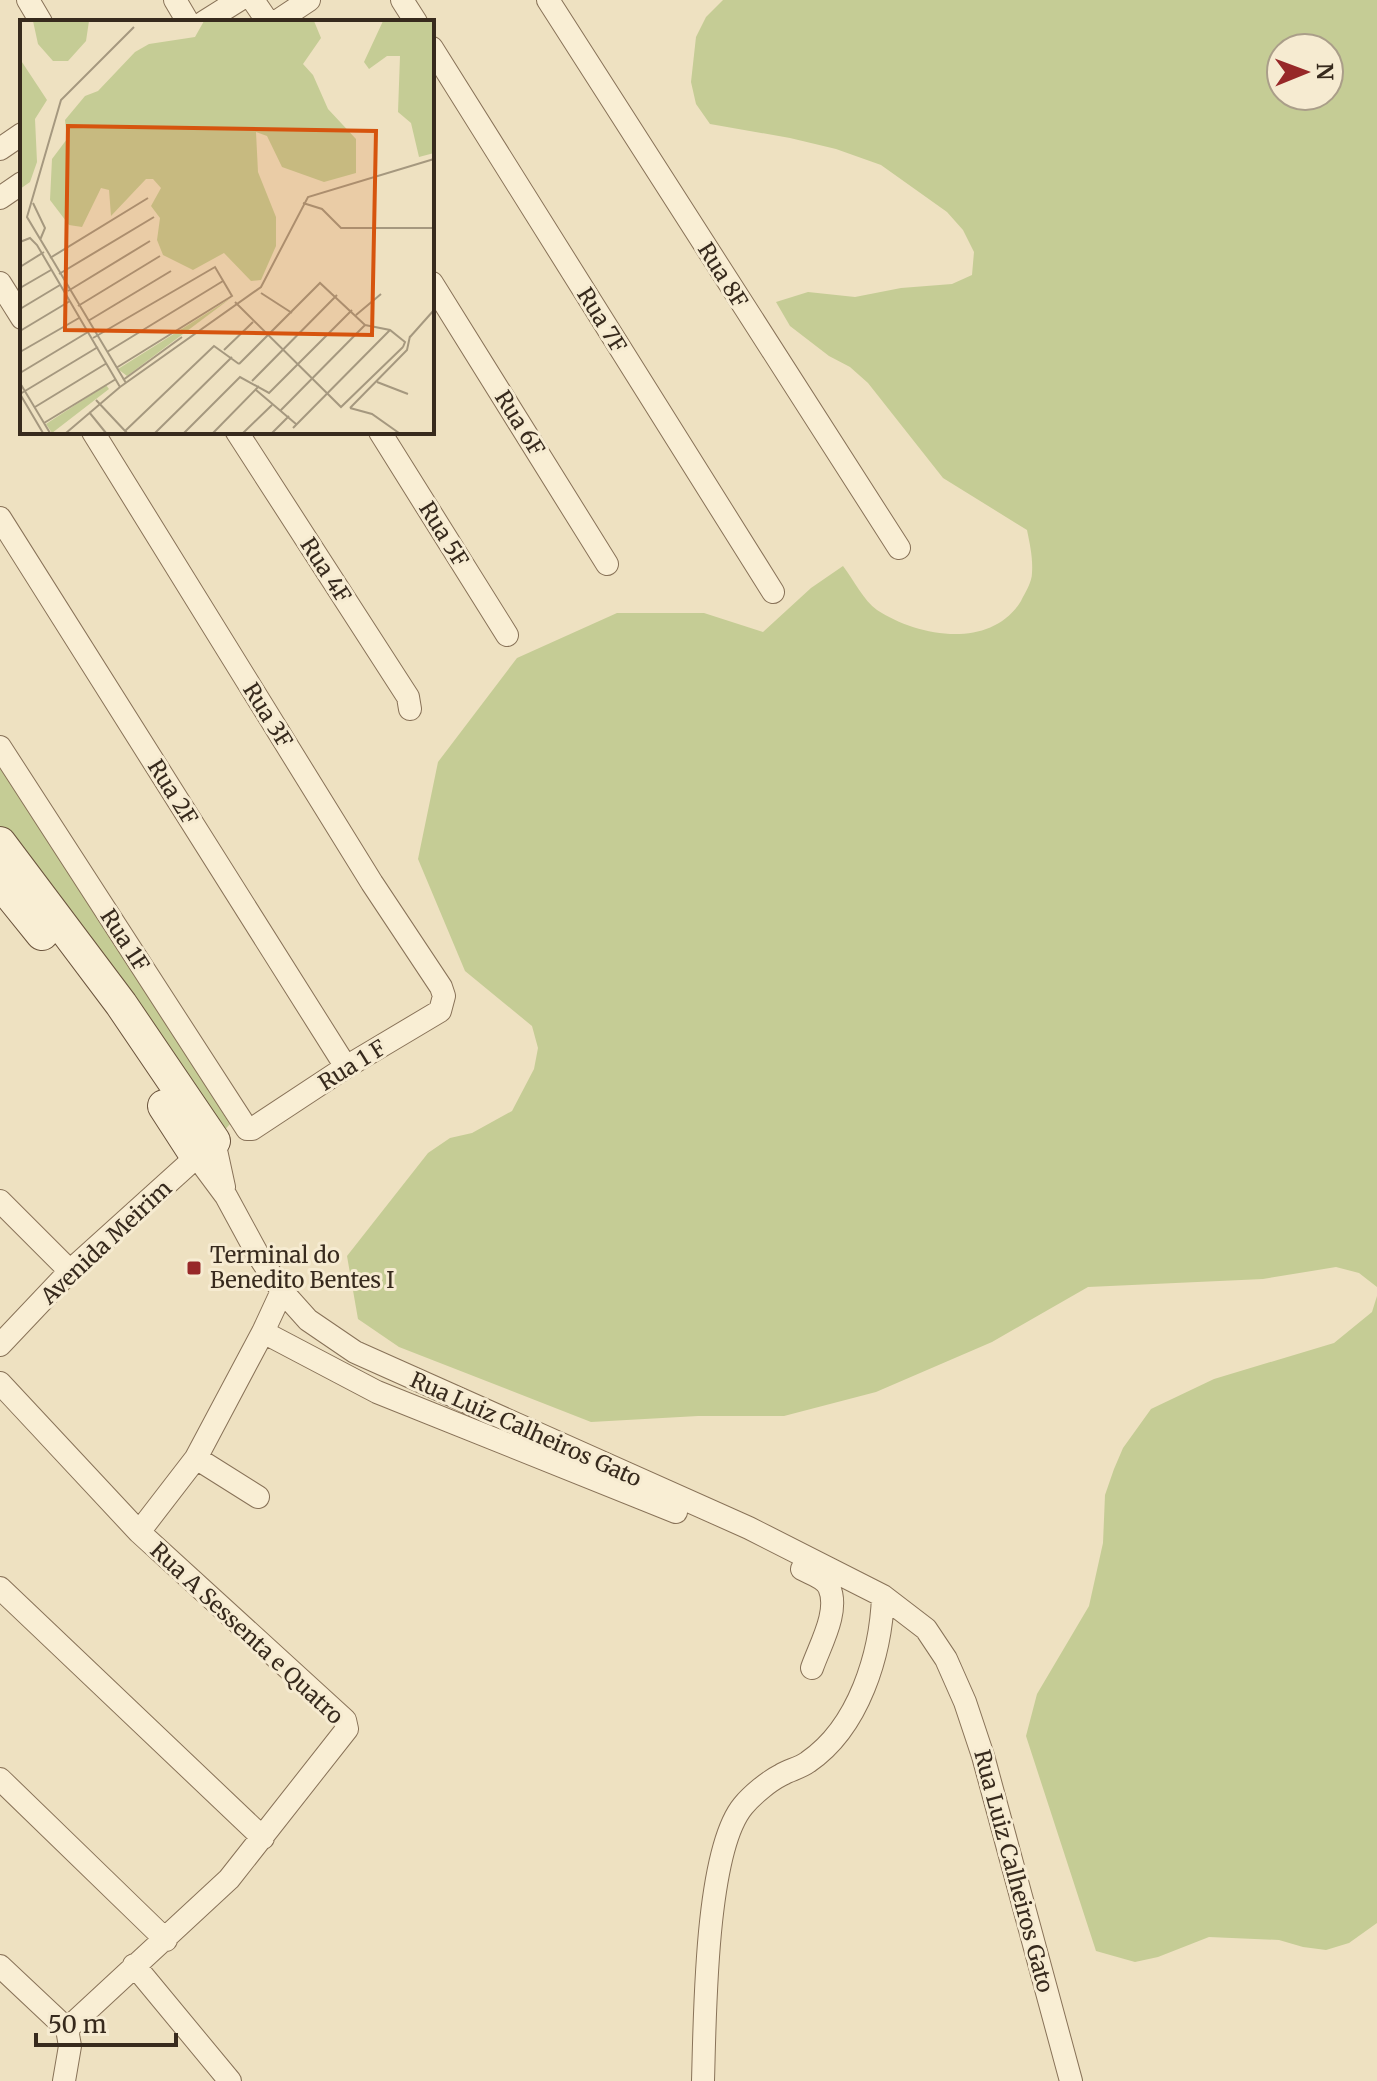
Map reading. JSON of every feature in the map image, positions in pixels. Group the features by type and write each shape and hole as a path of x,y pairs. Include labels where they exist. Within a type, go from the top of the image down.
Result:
{"street":[{"path":"28,0 40,20"},
{"path":"175,0 187,20"},
{"path":"207,20 239,0"},
{"path":"253,0 267,20"},
{"path":"279,20 309,0"},
{"path":"402,0 415,20"},
{"name":"Rua 8F","path":"548,0 899,548"},
{"name":"Rua 7F","path":"434,51 773,592"},
{"path":"0,149 20,135"},
{"path":"0,198 20,184"},
{"path":"0,283 20,315"},
{"name":"Rua 6F","path":"434,286 607,564"},
{"name":"Rua 3F","path":"94,434 444,996"},
{"name":"Rua 4F","path":"238,434 408,697 410,709"},
{"name":"Rua 5F","path":"381,434 507,635"},
{"name":"Rua 2F","path":"0,518 346,1067"},
{"name":"Rua 1F","path":"0,747 247,1129 252,1129"},
{"path":"0,843 121,1004 206,1149"},
{"path":"2,891 58,954 206,1149"},
{"name":"Rua 1 F","path":"252,1129 346,1067 440,1011 444,996"},
{"name":"Rua Luiz Calheiros Gato","path":"206,1149 226,1196 282,1291 308,1320 355,1352 749,1528 883,1596 926,1629 946,1659 965,1702 983,1756 1071,2081"},
{"name":"Avenida Meirim","path":"0,1345 70,1271 206,1149"},
{"path":"0,1201 70,1271"},
{"path":"139,1532 196,1458 282,1291"},
{"path":"263,1332 377,1392 711,1526 822,1579 829,1586 833,1609 812,1668"},
{"name":"Rua A Sessenta e Quatro","path":"0,1383 139,1532 345,1720 347,1729 342,1739 263,1838"},
{"path":"196,1458 258,1497"},
{"path":"0,1588 263,1838 229,1879 67,2029"},
{"path":"703,2081 720,1855 742,1807 778,1776 806,1764 830,1745 845,1724 872,1669 882,1630 883,1596"},
{"path":"0,1779 166,1940"},
{"path":"134,1965 230,2081"},
{"path":"0,1966 67,2029 70,2046 64,2081"}],"green space":[{"path":"723,0 1377,0 1377,1287 1359,1273 1336,1267 1263,1279 1088,1287 992,1342 876,1392 784,1416 698,1416 591,1422 399,1347 358,1319 347,1256 428,1153 450,1138 472,1133 512,1111 534,1069 538,1048 532,1026 465,971 418,859 438,762 517,658 617,613 704,613 763,632 811,588 843,566 872,606 894,619 933,632 973,632 992,627 1008,617 1021,601 1031,580 1032,562 1027,530 943,478 868,383 790,326 776,302 808,292 855,297 901,288 952,284 972,275 974,252 963,230 947,212 881,165 836,149 710,124 696,104 691,82 696,37 706,17"},
{"path":"0,763 231,1123 221,1134 0,840"},
{"path":"1377,1296 1377,1923 1349,1943 1326,1950 1279,1940 1209,1937 1158,1957 1135,1962 1096,1951 1026,1736 1037,1694 1089,1606 1103,1543 1105,1495 1123,1448 1151,1409 1214,1379 1334,1343 1372,1312"}],"place":[{"name":"Terminal do Benedito Bentes I","path":"194,1268"}]}
